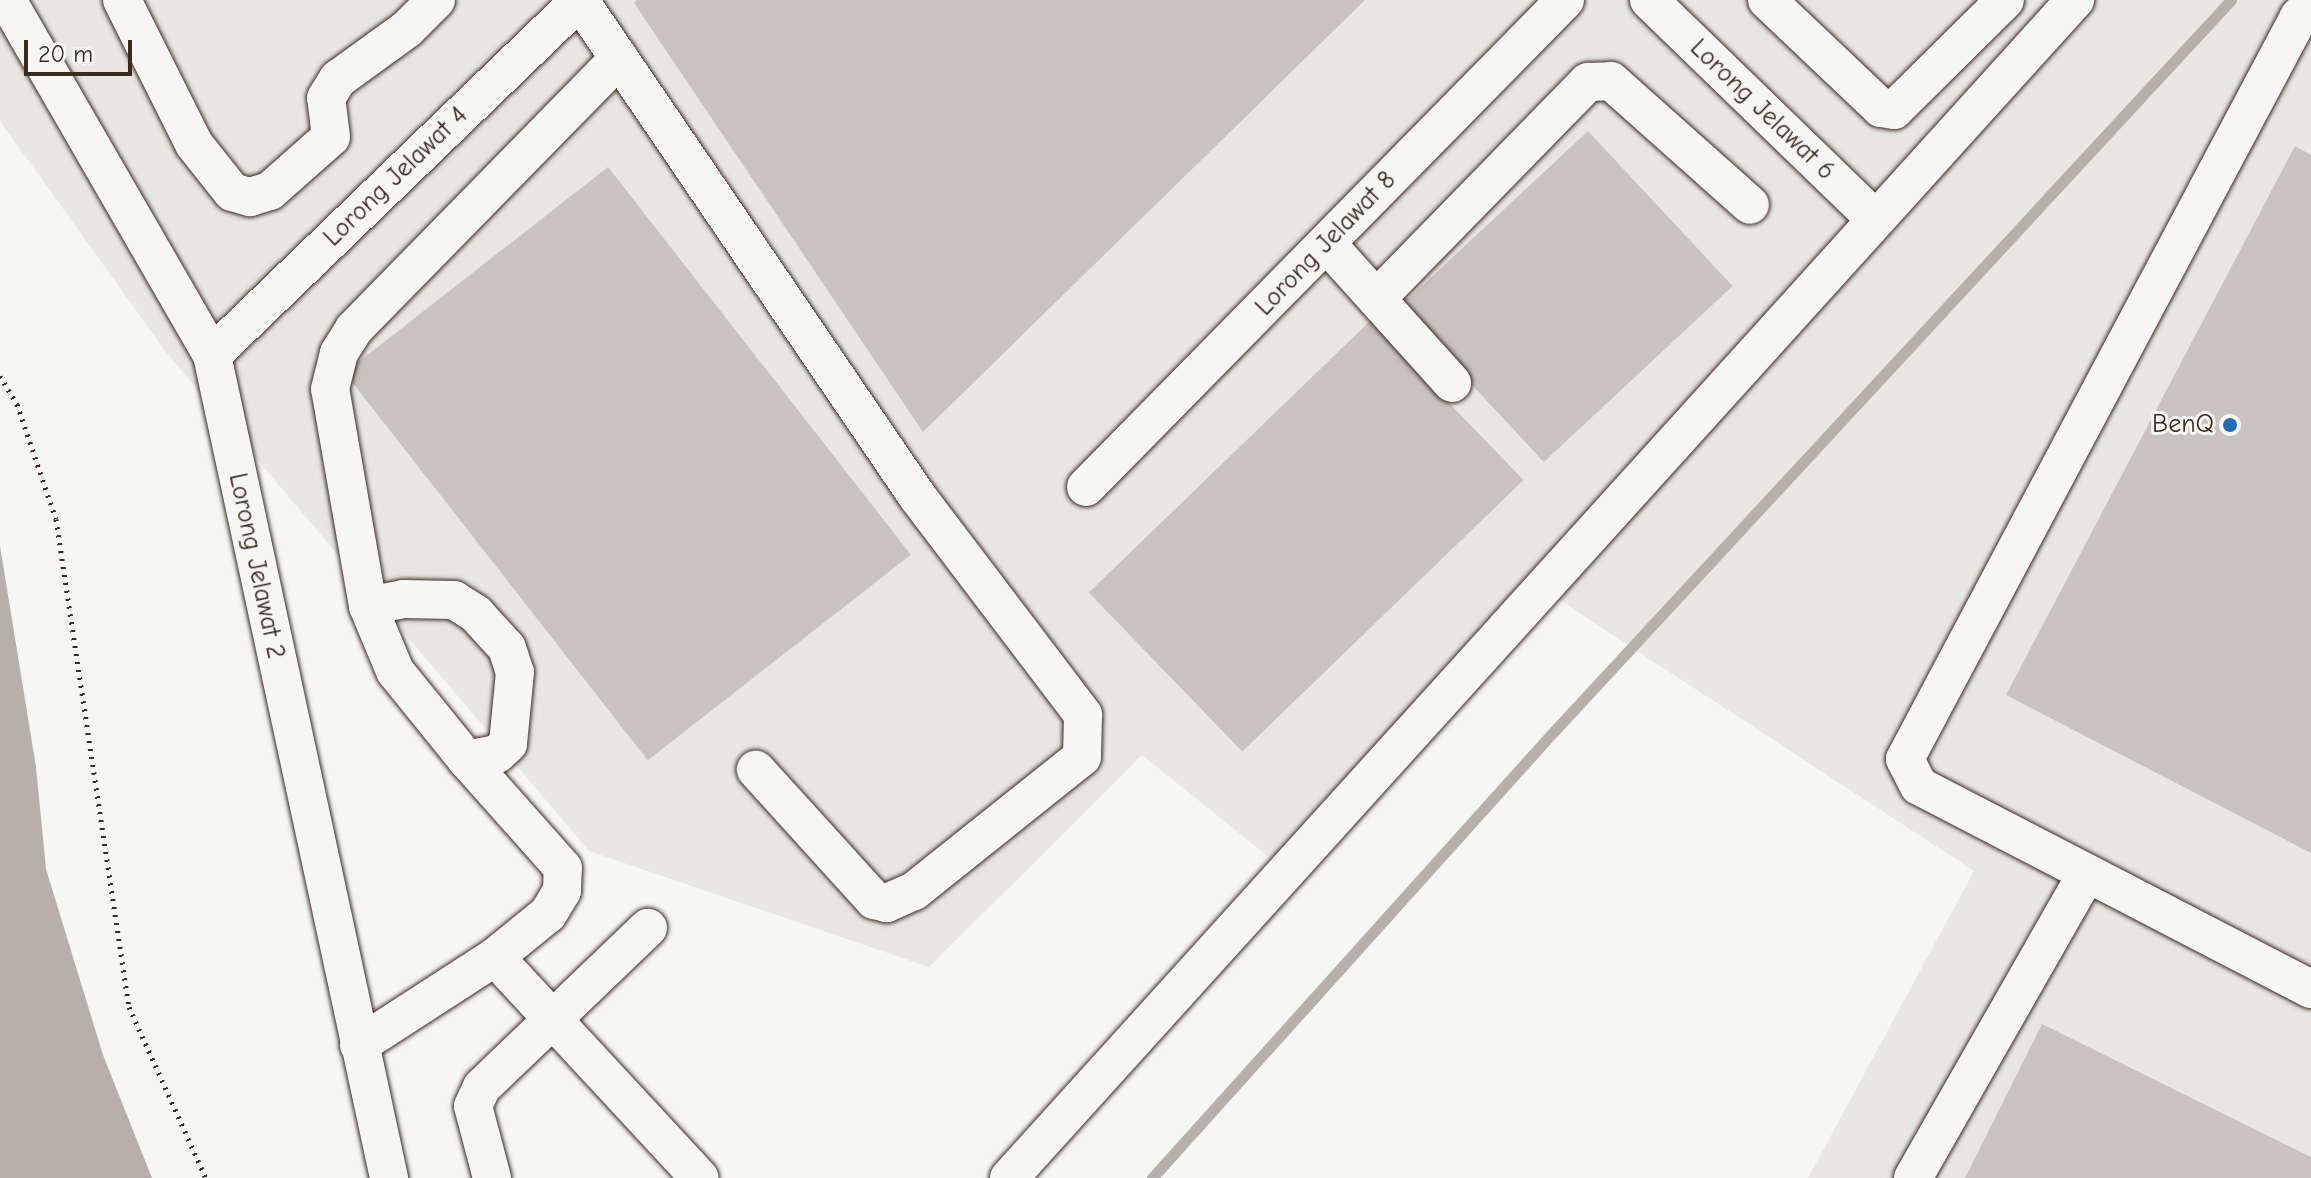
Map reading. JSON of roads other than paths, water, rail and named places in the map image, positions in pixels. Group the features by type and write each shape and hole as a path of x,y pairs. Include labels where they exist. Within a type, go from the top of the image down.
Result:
{"street":[{"name":"Lorong Jelawat 2","path":"7,0 212,355 389,1178"},
{"path":"122,0 194,144 232,192 250,197 270,191 331,137 326,98 338,79 407,29 436,0"},
{"name":"Lorong Jelawat 4","path":"212,355 580,0"},
{"path":"580,0 917,496 1083,715 1082,757 914,891 887,903 874,900 756,770"},
{"name":"Lorong Jelawat 8","path":"1086,487 1565,0"},
{"name":"Lorong Jelawat 6","path":"1649,0 1875,219"},
{"path":"1767,0 1881,108 1894,110 2005,0"},
{"path":"1009,1178 2075,0"},
{"path":"2311,4 2292,31 1905,759 1919,786 2085,876 2311,989"},
{"path":"359,1045 495,957 548,914 562,891 563,868 467,760 395,671 368,606 330,389 339,353 354,329 619,58"},
{"path":"1377,298 1588,82 1611,81 1750,205"},
{"path":"1327,244 1452,383"},
{"path":"368,606 404,599 454,600 476,614 507,648 515,672 508,744 497,754 467,760"},
{"path":"1913,1178 2085,876"},
{"path":"492,1178 473,1106 482,1087 550,1016 648,928"},
{"path":"495,957 700,1178"}],"waterway":[{"path":"1152,1178 1545,741 2231,0"}],"place":[{"name":"BenQ","path":"2230,425"}]}
